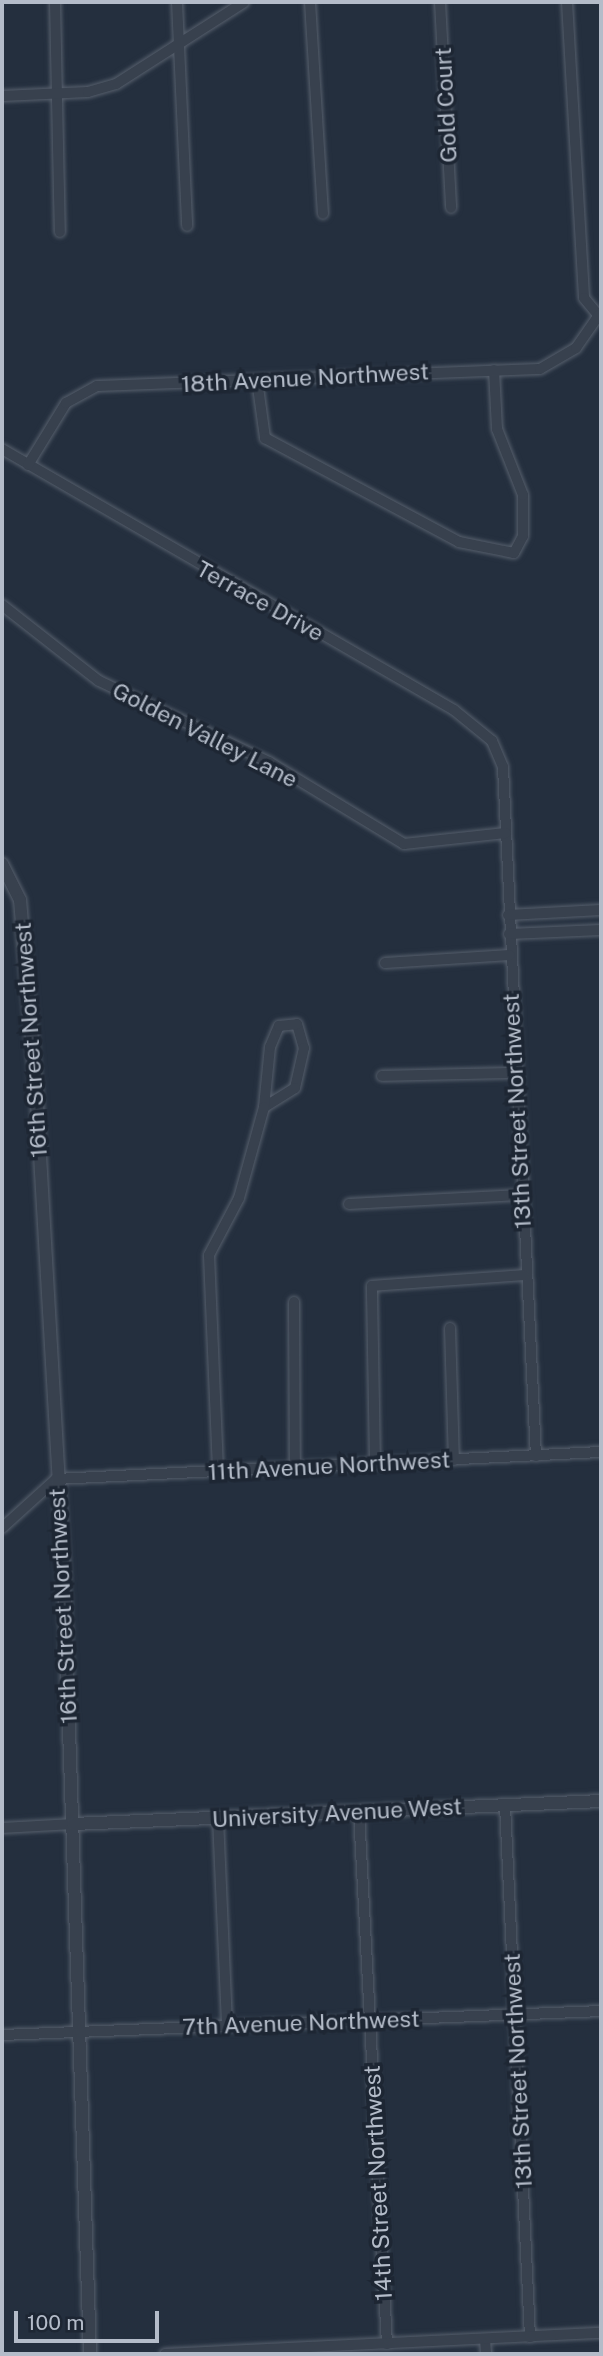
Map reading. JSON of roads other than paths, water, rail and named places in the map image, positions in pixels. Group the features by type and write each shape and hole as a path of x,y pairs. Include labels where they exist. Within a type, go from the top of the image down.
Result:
{"street":[{"path":"55,2 60,232"},
{"path":"177,2 187,226"},
{"path":"2,96 57,94 116,84 244,2"},
{"path":"310,2 323,214"},
{"name":"Gold Court","path":"440,2 451,208"},
{"path":"567,2 584,298 600,316"},
{"name":"18th Avenue Northwest","path":"28,465 66,402 97,386 494,370 559,362 600,316"},
{"path":"257,380 265,439 459,542 489,551 514,553 519,545 523,495 497,429 494,370"},
{"name":"Terrace Drive","path":"2,449 454,710 492,741 503,767"},
{"name":"Golden Valley Lane","path":"2,605 99,681 269,762 404,844 505,833"},
{"name":"13th Street Northwest","path":"503,767 520,1195 536,1456"},
{"name":"16th Street Northwest","path":"2,864 20,900 56,1479 73,1824 90,2354"},
{"path":"508,915 601,910"},
{"path":"509,934 601,930"},
{"path":"385,963 510,955"},
{"path":"218,1470 209,1255 239,1198 264,1107 270,1047 279,1026 297,1024 304,1048 295,1088 264,1107"},
{"path":"382,1076 515,1073"},
{"path":"349,1204 520,1195"},
{"path":"376,1464 372,1286 524,1275"},
{"path":"294,1301 296,1467"},
{"path":"450,1328 454,1460"},
{"name":"11th Avenue Northwest","path":"56,1479 601,1452"},
{"path":"2,1528 56,1479"},
{"name":"University Avenue West","path":"73,1824 601,1801"},
{"name":"13th Street Northwest","path":"505,1805 530,2337"},
{"name":"14th Street Northwest","path":"359,1812 387,2344"},
{"path":"218,1818 227,2025"},
{"path":"2,1828 73,1824"},
{"name":"7th Avenue Northwest","path":"2,2035 601,2011"},
{"path":"165,2354 292,2351 601,2333"},
{"path":"485,2339 486,2354"}]}
